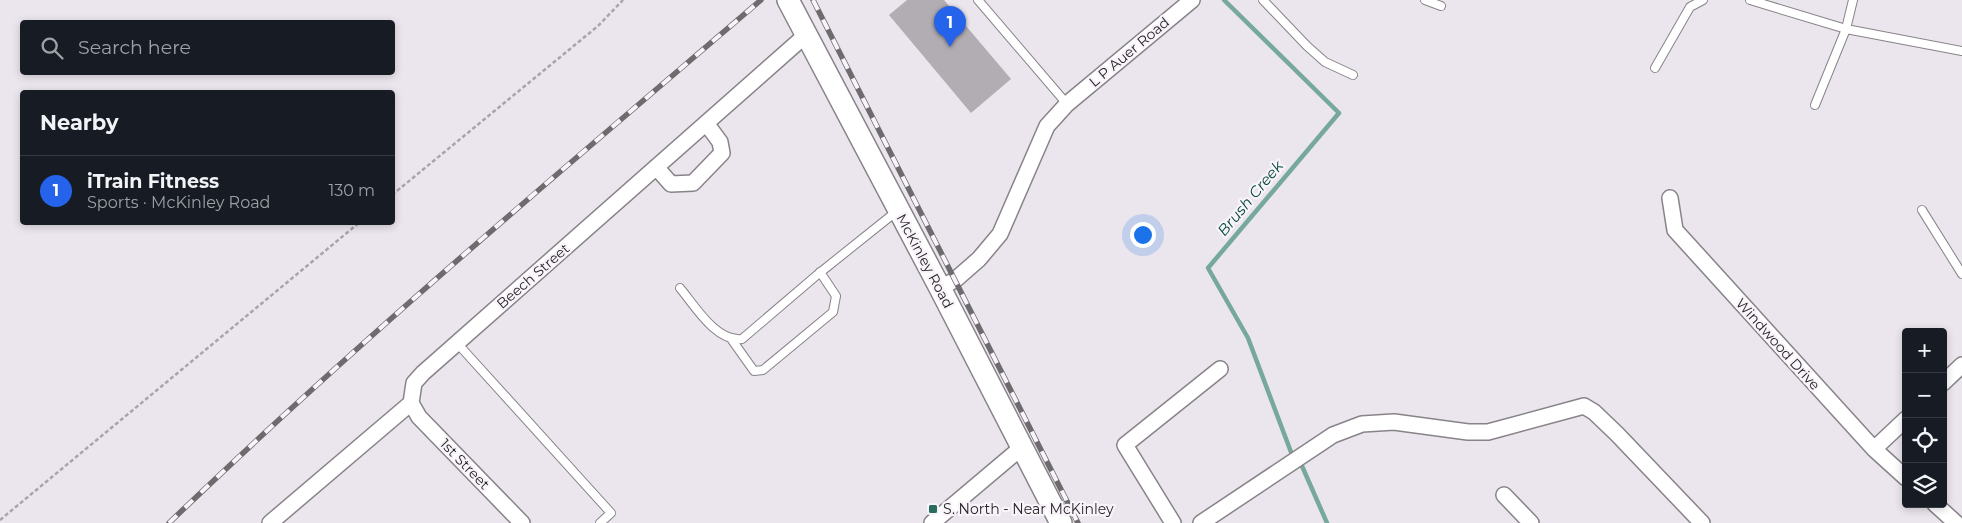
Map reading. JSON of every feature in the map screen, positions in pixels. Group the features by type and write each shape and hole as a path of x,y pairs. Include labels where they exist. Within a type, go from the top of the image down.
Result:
{"street":[{"name":"McKinley Road","path":"788,0 1061,523"},
{"name":"L P Auer Road","path":"940,288 955,280 979,259 1000,234 1047,126 1067,104 1192,0"},
{"name":"Beech Street","path":"411,403 414,383 807,34"},
{"path":"656,167 671,184 692,183 722,153 720,142 706,123"},
{"name":"Windwood Drive","path":"1670,198 1675,230 1874,449 1902,474"},
{"path":"1947,379 1962,365"},
{"path":"1172,523 1125,446 1220,369"},
{"path":"270,523 411,403"},
{"name":"1st Street","path":"411,403 419,418 522,523"},
{"path":"1201,523 1325,439 1362,424 1394,422 1468,432 1488,432 1509,428 1584,406 1594,412 1617,434 1702,523"},
{"path":"1874,449 1902,423"},
{"path":"932,523 1021,448"},
{"path":"1504,495 1531,523"},
{"path":"1939,508 1956,523"}],"lane":[{"path":"978,0 1067,104"},
{"path":"1263,0 1306,46 1325,62 1353,75"},
{"path":"1425,0 1441,6"},
{"path":"1655,68 1690,7 1703,0"},
{"path":"1750,0 1846,29 1962,51"},
{"path":"1814,105 1846,29 1853,0"},
{"path":"732,340 742,339 820,272 899,210"},
{"path":"1922,210 1962,274"},
{"path":"680,288 718,332 732,340 754,371 763,370 833,312 836,296 820,272"},
{"path":"458,343 611,513 600,523"}],"path":[{"path":"395,193 598,26 623,0"},
{"path":"0,520 356,225"}],"building":[{"path":"907,0 944,0 1011,79 971,113 889,15"}],"waterway":[{"name":"Brush Creek","path":"1224,0 1339,113 1208,268 1248,338 1291,452"},
{"name":"Brush Creek","path":"1302,466 1327,523"}],"railway":[{"path":"169,523 387,322 761,0"},
{"path":"813,0 1078,523"}],"place":[{"name":"iTrain Fitness","path":"950,47"},
{"name":"S. North - Near McKinley","path":"933,509"}]}
